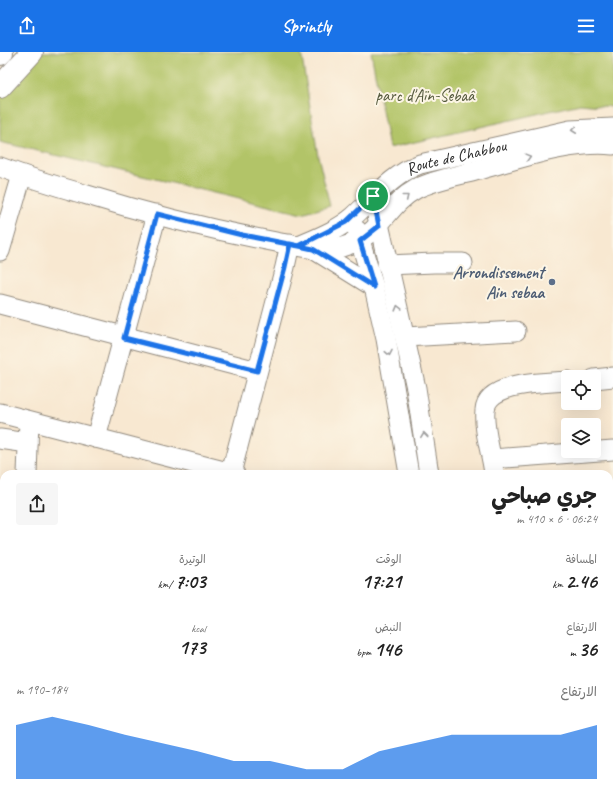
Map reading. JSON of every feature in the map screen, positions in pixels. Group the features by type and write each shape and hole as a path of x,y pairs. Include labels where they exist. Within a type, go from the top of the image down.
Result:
{"main road":[{"path":"0,80 22,52"},
{"path":"0,86 32,52"}],"street":[{"name":"Route de Chabbou","path":"301,246 322,236 353,217 373,196 406,170 420,164 570,130 613,128"},
{"name":"Route de Chabbou","path":"360,241 379,226 401,201 416,189 438,181 541,154 590,145 613,145"},
{"path":"0,167 141,212 157,214 242,235 301,246 340,247 360,241"},
{"path":"0,251 22,175"},
{"path":"373,196 387,265 416,388 428,470"},
{"path":"96,438 157,214"},
{"path":"353,217 374,287 392,366 408,470"},
{"path":"301,246 374,287"},
{"path":"234,470 257,371 285,267 301,246"},
{"path":"387,265 434,263 463,264"},
{"path":"0,304 124,338 257,371"},
{"path":"405,337 516,331"},
{"path":"601,378 613,377"},
{"path":"561,382 508,387 490,398 485,410 493,467 613,450"},
{"path":"0,413 218,470"},
{"path":"27,470 30,421"},
{"path":"0,439 28,443"}],"green space":[{"path":"23,52 301,52 318,156 330,206 302,214 0,142 0,85"},
{"name":"parc d'Aïn-Sebaâ","path":"371,52 613,52 613,107 580,104 389,148"}],"place":[{"name":"Arrondissement Ain sebaa","path":"552,282"}],"route":[{"path":"373,196 353,217 346,222 322,236 299,246 242,235 157,214 124,338 257,371 285,267 290,244 299,246 313,249 374,287 360,241 379,226 373,196"}]}
